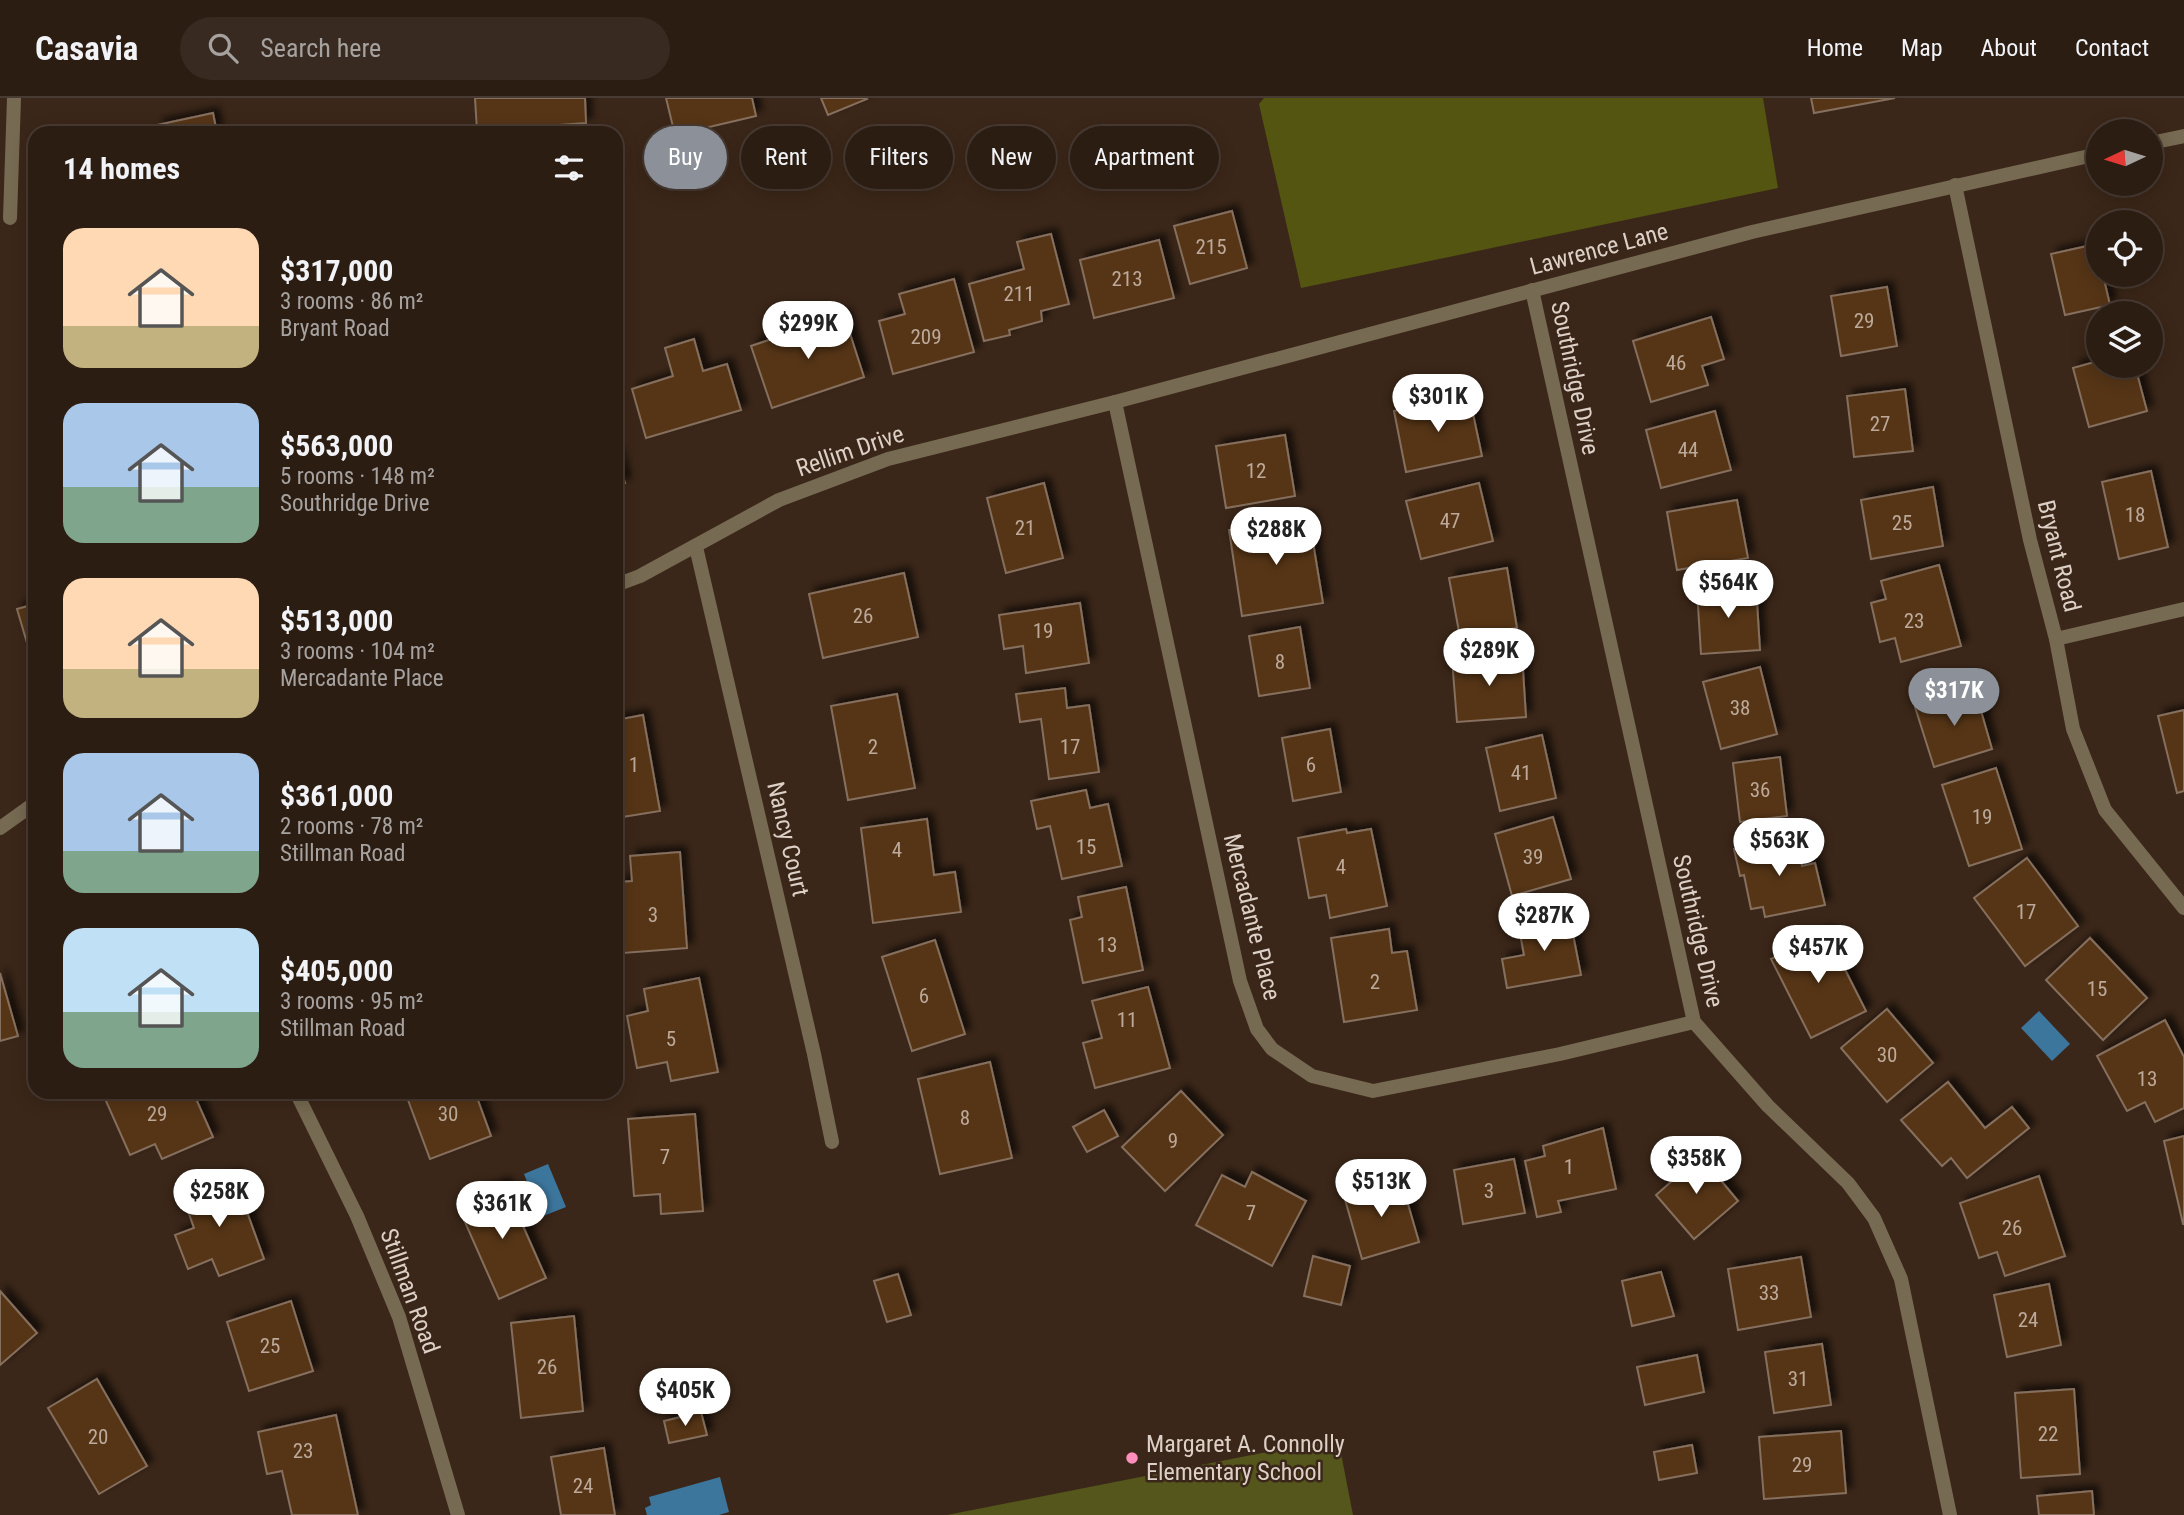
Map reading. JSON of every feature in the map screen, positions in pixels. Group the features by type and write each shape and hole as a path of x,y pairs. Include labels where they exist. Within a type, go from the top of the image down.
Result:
{"street":[{"path":"10,218 14,98"},
{"path":"2163,140 2184,136"},
{"name":"Lawrence Lane","path":"1115,402 1752,232 2086,158"},
{"name":"Bryant Road","path":"1955,185 2030,540 2056,639 2073,729 2105,810 2184,908"},
{"name":"Southridge Drive","path":"1532,290 1694,1021 1768,1106 1848,1183 1874,1218 1901,1279 1950,1515"},
{"name":"Rellim Drive","path":"623,582 696,547 779,500 888,459 1115,402"},
{"name":"Mercadante Place","path":"1115,402 1240,981 1257,1028 1272,1049 1312,1076 1373,1091 1560,1054 1694,1021"},
{"name":"Nancy Court","path":"696,547 832,1142"},
{"path":"2056,639 2184,609"},
{"path":"0,828 28,808"},
{"name":"Stillman Road","path":"299,1099 357,1216 399,1317 458,1515"}],"shaded area":[{"path":"1264,98 1763,98 1778,188 1301,288 1259,104"},
{"path":"1338,1438 1353,1515 947,1515"}],"water":[{"path":"2039,1011 2070,1044 2052,1061 2021,1028"},
{"path":"548,1164 566,1207 541,1217 524,1174"},
{"path":"720,1477 729,1512 719,1515 647,1515 645,1508 651,1505 649,1497"}],"building":[{"path":"475,98 585,98 586,123 477,126"},
{"path":"666,98 752,98 756,116 713,126 673,126"},
{"path":"821,98 866,98 867,99 828,115"},
{"path":"1811,98 1895,98 1814,113"},
{"path":"213,113 216,126 157,126"},
{"path":"1232,211 1247,268 1190,284 1174,226"},
{"path":"1051,234 1069,304 1041,311 1042,321 1009,330 1010,335 984,341 969,284 1024,269 1017,242"},
{"path":"1159,240 1174,298 1094,318 1080,260"},
{"path":"2086,246 2086,287 2106,287 2109,301 2086,301 2086,310 2065,315 2051,254"},
{"path":"954,279 974,352 893,374 879,321 905,314 899,294"},
{"path":"1887,287 1897,346 1841,356 1831,296"},
{"path":"844,315 864,377 772,408 751,346"},
{"path":"1711,317 1724,359 1702,366 1708,385 1651,402 1633,341"},
{"path":"694,339 703,371 727,364 741,410 646,438 632,389 673,376 665,348"},
{"path":"2086,364 2086,378 2138,378 2147,411 2089,427 2073,368"},
{"path":"1905,389 1913,451 1854,457 1847,396"},
{"path":"1469,395 1482,456 1406,472 1394,411"},
{"path":"1715,411 1731,470 1661,488 1646,430"},
{"path":"1285,435 1295,496 1226,508 1216,446"},
{"path":"2151,471 2168,547 2119,559 2102,482"},
{"path":"1044,483 1063,558 1006,573 987,498"},
{"path":"1479,483 1493,541 1421,559 1406,501"},
{"path":"1933,487 1943,546 1871,559 1861,500"},
{"path":"1737,500 1748,558 1677,570 1667,512"},
{"path":"1309,518 1323,603 1242,616 1229,530"},
{"path":"1939,565 1961,646 1901,662 1895,638 1880,642 1871,603 1886,599 1881,581"},
{"path":"1507,568 1517,628 1460,637 1449,578"},
{"path":"904,573 918,637 823,658 809,594"},
{"path":"1756,586 1760,650 1701,654 1697,590"},
{"path":"1080,603 1089,663 1026,673 1023,646 1004,649 999,615"},
{"path":"28,606 28,646 17,609"},
{"path":"1300,627 1310,688 1259,696 1249,636"},
{"path":"1522,654 1526,717 1457,722 1452,659"},
{"path":"1760,667 1777,734 1721,749 1703,682"},
{"path":"1065,688 1067,708 1089,705 1099,772 1049,779 1041,719 1020,722 1016,694"},
{"path":"1975,690 1992,749 1934,767 1915,707"},
{"path":"897,694 915,788 848,800 831,706"},
{"path":"2184,710 2184,791 2177,793 2158,716"},
{"path":"643,715 660,811 623,817 623,719"},
{"path":"1330,729 1341,792 1293,801 1282,738"},
{"path":"1542,735 1556,798 1500,811 1486,748"},
{"path":"1780,757 1787,816 1740,822 1733,763"},
{"path":"1996,768 2022,849 1969,866 1942,785"},
{"path":"1086,790 1090,808 1108,804 1122,866 1062,879 1050,826 1037,829 1031,801"},
{"path":"1553,817 1571,879 1512,896 1495,834"},
{"path":"927,819 934,875 955,872 961,912 873,923 861,828"},
{"path":"1346,829 1347,833 1371,829 1387,906 1330,918 1326,895 1309,898 1298,838"},
{"path":"1796,837 1802,866 1815,863 1825,905 1765,917 1763,907 1751,909 1744,875 1740,876 1734,849"},
{"path":"680,852 687,948 623,953 623,882 632,881 630,856"},
{"path":"2027,858 2078,926 2025,966 1974,898"},
{"path":"1126,887 1143,970 1083,983 1070,920 1082,917 1078,897"},
{"path":"1569,914 1581,975 1507,988 1502,959 1524,955 1518,923"},
{"path":"1389,929 1392,953 1407,951 1417,1010 1344,1022 1331,938"},
{"path":"1826,932 1866,1011 1811,1038 1771,959"},
{"path":"2090,938 2147,998 2103,1040 2046,980"},
{"path":"935,940 965,1034 912,1051 882,957"},
{"path":"0,973 18,1036 0,1041"},
{"path":"699,978 718,1072 671,1081 667,1062 637,1068 627,1016 648,1011 644,989"},
{"path":"1148,987 1170,1068 1095,1088 1083,1043 1102,1038 1092,1001"},
{"path":"1887,1009 1933,1063 1887,1102 1841,1048"},
{"path":"2165,1020 2184,1057 2184,1108 2155,1122 2145,1102 2127,1111 2097,1056"},
{"path":"990,1062 1012,1158 940,1174 918,1079"},
{"path":"1948,1082 1985,1128 2012,1107 2029,1128 1967,1178 1951,1158 1942,1166 1901,1120"},
{"path":"1181,1091 1223,1135 1165,1191 1122,1147"},
{"path":"105,1099 196,1099 213,1137 162,1159 155,1144 130,1155"},
{"path":"408,1099 478,1099 491,1136 430,1159"},
{"path":"1104,1110 1118,1136 1087,1152 1073,1127"},
{"path":"695,1114 703,1211 661,1214 660,1194 634,1196 628,1119"},
{"path":"1603,1128 1616,1189 1558,1201 1561,1212 1537,1217 1525,1161 1545,1156 1543,1146"},
{"path":"2184,1136 2184,1224 2183,1224 2164,1141"},
{"path":"1698,1153 1738,1201 1694,1239 1656,1195 1672,1181 1668,1177"},
{"path":"1514,1159 1525,1213 1463,1224 1454,1170"},
{"path":"1252,1172 1306,1201 1272,1266 1196,1225 1222,1175 1245,1187"},
{"path":"234,1176 264,1259 219,1276 212,1259 188,1269 175,1235 194,1228 182,1194"},
{"path":"2039,1176 2065,1256 2005,1276 1997,1252 1979,1258 1960,1203"},
{"path":"1401,1180 1419,1242 1362,1259 1344,1196"},
{"path":"504,1183 546,1278 499,1299 457,1204"},
{"path":"1313,1256 1350,1266 1341,1305 1304,1296"},
{"path":"1801,1257 1811,1317 1738,1330 1728,1269"},
{"path":"1661,1272 1674,1316 1632,1326 1622,1281"},
{"path":"898,1274 911,1315 887,1322 874,1281"},
{"path":"2049,1284 2061,1345 2007,1357 1994,1295"},
{"path":"0,1291 37,1333 0,1365"},
{"path":"291,1301 313,1371 249,1391 227,1322"},
{"path":"574,1316 583,1411 521,1418 511,1323"},
{"path":"1822,1344 1831,1405 1774,1413 1765,1352"},
{"path":"1697,1355 1704,1392 1645,1405 1637,1367"},
{"path":"97,1379 147,1466 99,1494 48,1408"},
{"path":"2074,1389 2080,1474 2021,1478 2015,1393"},
{"path":"701,1412 707,1435 669,1443 664,1421"},
{"path":"336,1415 358,1515 292,1515 282,1471 267,1474 258,1432"},
{"path":"1841,1431 1846,1493 1764,1499 1759,1437"},
{"path":"1692,1445 1697,1473 1659,1480 1654,1452"},
{"path":"604,1448 615,1515 561,1515 551,1457"},
{"path":"2092,1491 2094,1515 2039,1515 2037,1496"}],"place":[{"name":"Margaret A. Connolly Elementary School","path":"1132,1458"}]}
